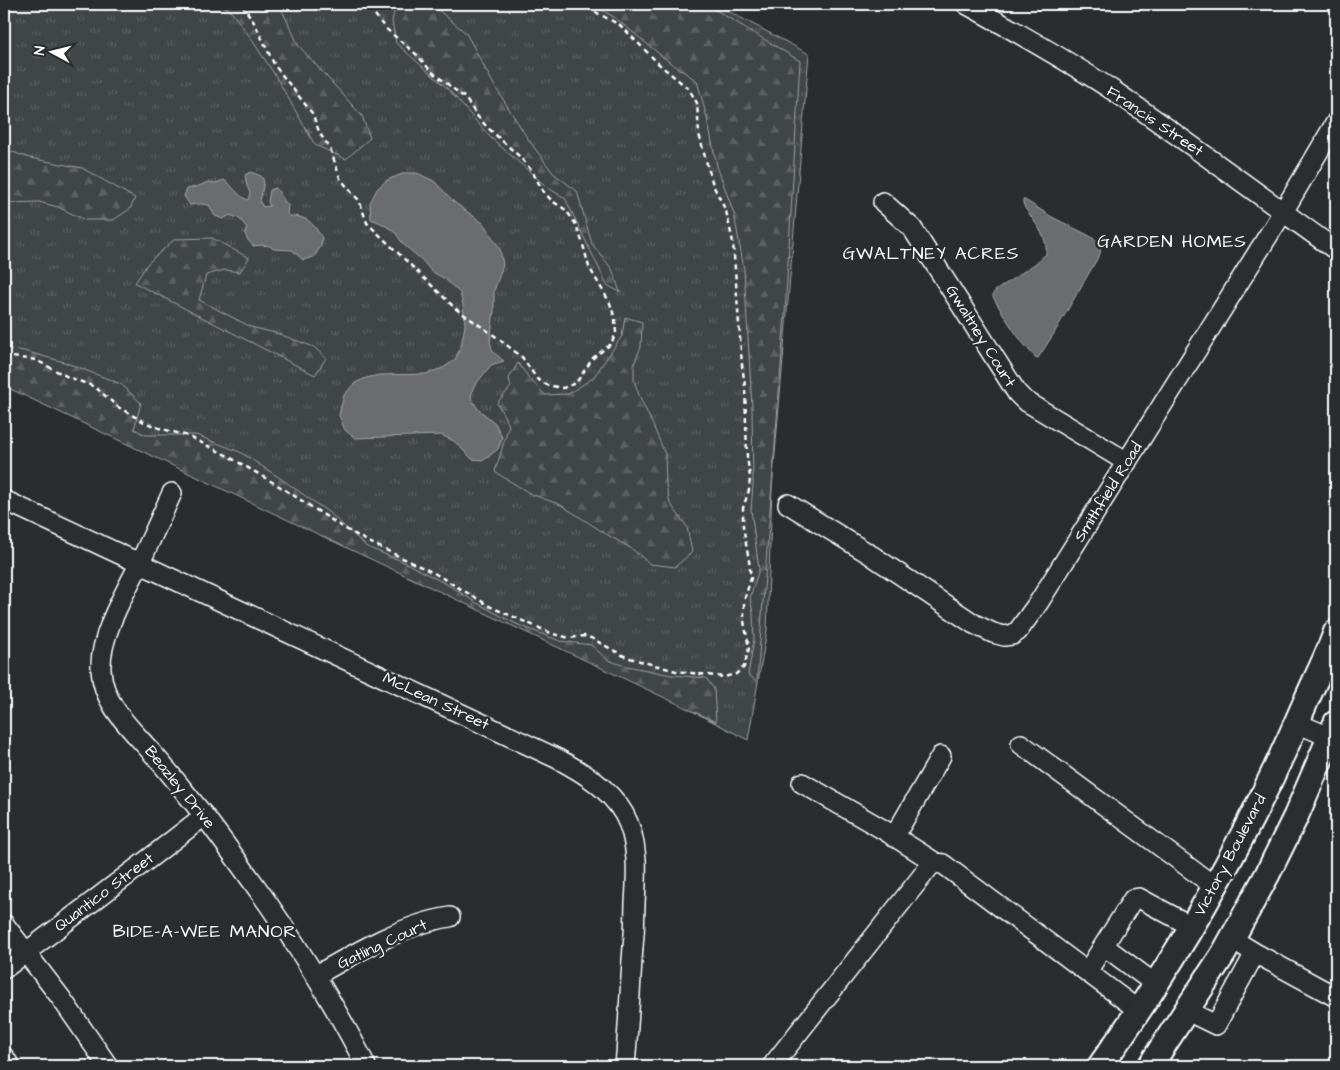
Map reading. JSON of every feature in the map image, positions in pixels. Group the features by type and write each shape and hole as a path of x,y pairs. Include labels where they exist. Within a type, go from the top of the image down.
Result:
{"main road":[{"name":"Victory Boulevard","path":"1100,1066 1191,926 1249,822 1297,723 1336,632"},
{"path":"1150,1066 1232,939 1267,875 1334,734"}],"street":[{"name":"Francis Street","path":"966,4 1066,61 1115,92 1196,148 1336,250"},
{"name":"Smithfield Road","path":"788,504 871,555 974,624 992,633 1004,636 1012,635 1018,631 1039,602 1127,462 1283,212 1336,122"},
{"name":"Gwaltney Court","path":"883,202 912,228 1016,393 1024,400 1127,462"},
{"name":"Beazley Drive","path":"172,493 114,616 102,658 101,670 104,686 108,697 125,723 167,770 204,816 270,906 316,976 366,1066"},
{"name":"McLean Street","path":"4,500 558,758 581,771 602,787 615,800 625,816 632,833 635,850 637,876 625,1066"},
{"path":"1297,723 1334,734"},
{"path":"1021,744 1214,886"},
{"path":"894,837 941,756"},
{"path":"802,783 936,863 942,864 1138,1010"},
{"name":"Quantico Street","path":"4,969 204,816"},
{"path":"772,1066 930,866 936,863"},
{"path":"1088,972 1133,899 1138,898 1191,926"},
{"name":"Gatling Court","path":"316,976 350,956 399,932 420,924 450,917"},
{"path":"4,924 61,998 108,1066"},
{"path":"1232,939 1336,996"},
{"path":"1104,946 1155,984"},
{"path":"1187,1011 1216,1025 1255,953"},
{"path":"4,1057 10,1066"}],"path":[{"path":"242,4 255,24 275,66 312,113 320,134 330,148 340,178 359,200 367,223 462,314 522,357 537,379 547,385 563,388 576,384 593,358 610,344 616,333 615,319 610,304 589,267 575,223 566,210 552,201 543,191 532,171 519,156 488,128 465,98 431,71 417,55 384,27 367,4"},
{"path":"4,356 36,360 66,376 95,387 118,407 144,422 188,436 226,455 369,542 434,573 491,607 552,634 570,638 584,636 591,638 626,657 676,671 724,677 736,674 744,667 748,648 744,621 744,601 751,578 742,526 743,508 749,490 750,477 746,457 745,386 733,242 726,211 713,185 704,157 699,134 697,103 689,89 661,66 620,25 580,4"}],"green space":[{"path":"4,4 715,4 809,54 772,489 767,630 748,740 602,664 4,385"},
{"path":"221,4 279,4 299,46 362,116 370,138 346,159 315,145 275,75 248,34 232,13"},
{"path":"396,4 431,4 466,33 494,85 528,139 553,173 577,191 592,244 612,269 620,292 607,285 565,198 548,188 490,137 449,90 396,43 392,21"},
{"path":"591,4 706,4 800,61 785,313 757,681 748,675 754,639 753,613 750,598 759,569 751,510 753,485 752,407 744,269 734,214 717,166 697,81 668,61 614,17"},
{"path":"4,149 30,158 82,168 135,198 130,209 113,220 85,220 58,207 39,202 4,203"},
{"path":"212,238 249,258 240,272 225,270 206,275 199,300 251,327 279,334 314,347 326,358 315,375 135,283 148,263 175,239"},
{"path":"625,317 642,322 641,347 634,364 634,381 665,454 666,485 670,503 687,527 692,552 675,567 650,564 632,549 561,505 531,494 495,472 509,425 497,403 511,387 509,378 518,363 545,395 568,394 593,378 622,336"},
{"path":"4,348 24,351 64,362 121,384 141,403 134,429 146,435 196,435 240,452 331,514 367,547 404,562 516,624 560,641 591,645 608,660 622,665 671,675 706,678 714,689 716,722 4,386"}],"shaded area":[{"path":"251,172 261,176 264,181 260,202 263,207 270,206 268,202 270,190 276,188 288,205 287,213 289,216 301,217 309,221 316,228 322,238 321,246 314,257 303,260 292,250 273,249 270,246 262,245 253,246 245,233 247,228 240,219 230,215 223,219 215,216 209,205 190,205 184,196 187,189 208,182 216,183 224,180 248,200 250,193 245,175"},
{"path":"405,173 417,173 434,181 455,203 483,223 500,249 503,265 494,291 494,311 490,342 493,352 504,361 491,365 473,388 471,398 478,409 495,423 502,437 498,449 484,460 472,459 454,441 441,435 355,438 345,430 339,415 344,395 355,383 379,375 426,374 443,368 455,360 461,346 465,325 460,293 445,279 431,271 422,260 404,245 394,231 371,219 370,203 377,189 387,180"},
{"path":"1023,200 1088,235 1099,242 1101,247 1100,254 1038,358 1035,357 1018,336 993,297 995,291 1046,254 1043,235 1025,208"}],"district":[{"name":"GARDEN HOMES","path":"1172,241"},
{"name":"GWALTNEY ACRES","path":"931,253"},
{"name":"BIDE-A-WEE MANOR","path":"205,931"}]}
